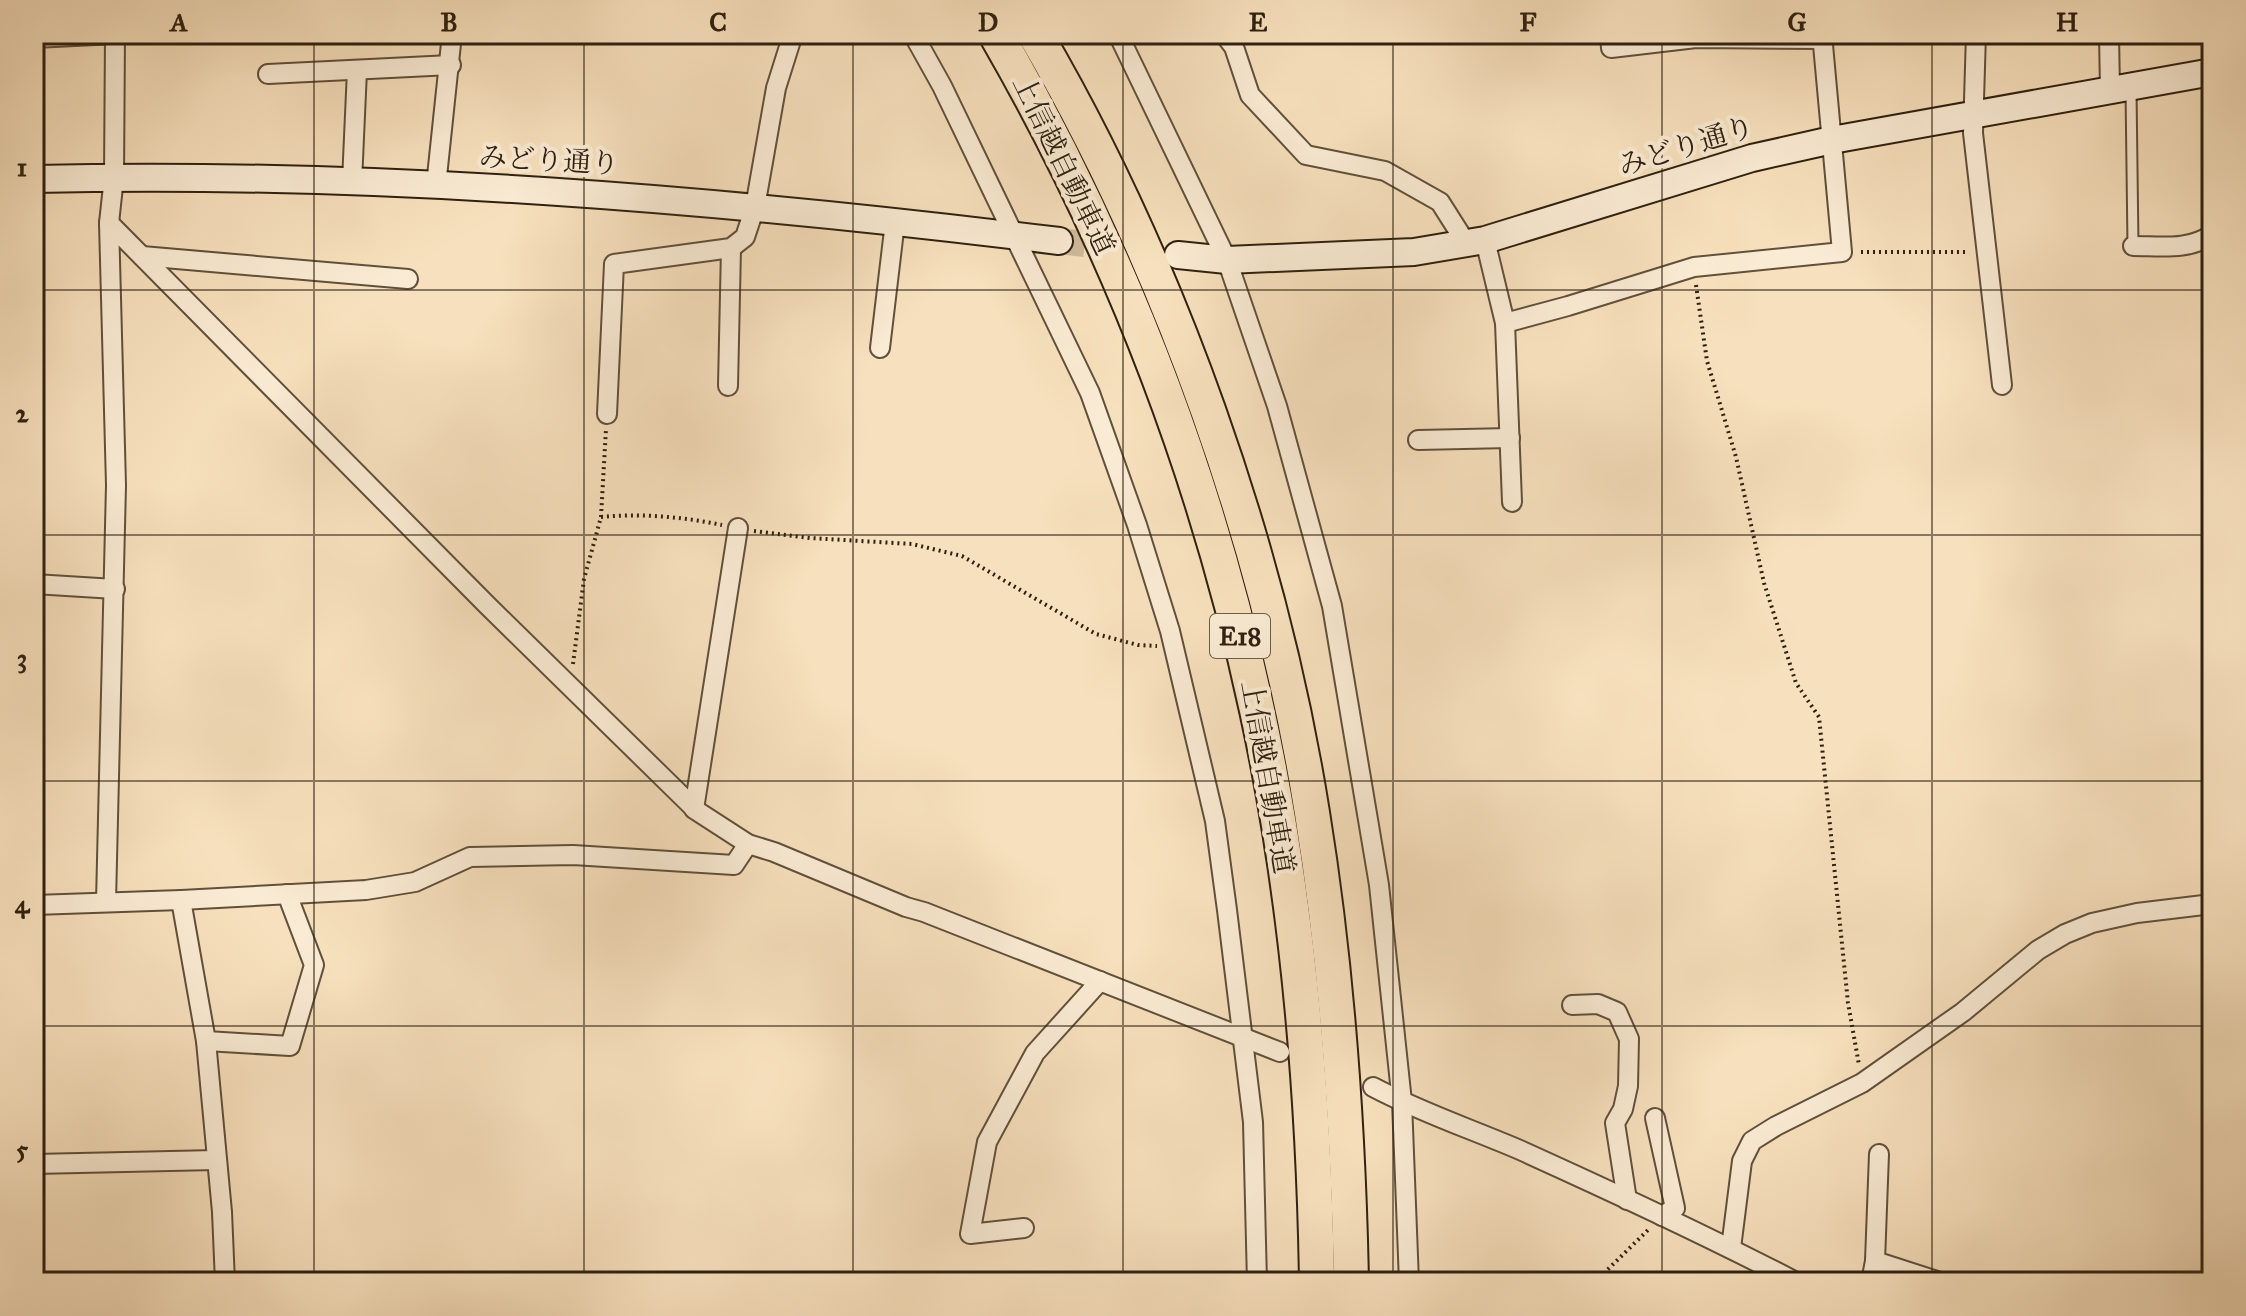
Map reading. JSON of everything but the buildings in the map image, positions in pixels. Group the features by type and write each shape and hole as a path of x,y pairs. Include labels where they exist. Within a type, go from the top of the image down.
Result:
{"highway":[{"name":"上信越自動車道","path":"996,34 1071,173 1117,272 1160,380 1230,595 1258,710 1279,824 1293,927 1305,1025 1312,1123 1317,1282"},
{"name":"上信越自動車道","path":"1035,34 1098,153 1149,262 1230,477 1262,582 1312,811 1327,916 1345,1119 1351,1282"}],"street":[{"path":"34,38 115,34 114,177 109,223 116,485 115,589 106,902"},
{"path":"436,186 452,34"},
{"path":"607,414 614,264 731,248 745,237 755,207 776,88 793,34"},
{"path":"913,34 1016,235 1090,393 1137,525 1173,647 1215,821 1253,1122 1257,1282"},
{"path":"1118,34 1227,260 1277,406 1332,606 1379,885 1402,1102 1409,1282"},
{"path":"1224,34 1234,47 1250,95 1306,155 1385,171 1440,202 1476,241 1505,323 1512,502"},
{"path":"1505,323 1694,267 1842,252 1822,37 1696,38 1611,48 1610,34"},
{"path":"1976,34 1973,133 2002,385"},
{"path":"2109,34 2120,88"},
{"path":"268,74 451,65"},
{"path":"352,182 357,70"},
{"name":"みどり通り","path":"1178,255 1227,260 1414,252 1476,241 1752,158 1832,140 2212,72"},
{"name":"みどり通り","path":"34,179 114,177 352,182 654,197 1059,241"},
{"path":"880,348 895,222"},
{"path":"109,223 335,453 373,487 694,809 748,844 1280,1052"},
{"path":"2133,246 2192,245 2201,243 2212,234"},
{"path":"728,386 731,248"},
{"path":"142,256 408,279"},
{"path":"1418,440 1510,438"},
{"path":"694,809 738,528"},
{"path":"34,584 115,589"},
{"path":"34,905 366,890 415,882 470,857 573,855 734,865 748,844"},
{"path":"206,1041 290,1046 314,965 287,894"},
{"path":"181,900 206,1041 222,1212 225,1282"},
{"path":"1731,1248 1742,1161 1752,1141 1862,1083 1963,1012 2038,950 2065,934 2092,923 2137,913 2212,904"},
{"path":"1024,1228 970,1234 987,1142 1035,1053 1100,981"},
{"path":"1572,1005 1598,1004 1617,1012 1629,1039 1628,1086 1623,1109 1615,1123 1627,1200"},
{"path":"1373,1087 1662,1216 1796,1282"},
{"path":"1655,1118 1675,1208 1662,1216"},
{"path":"1871,1282 1875,1261 1879,1154"},
{"path":"34,1164 216,1160"},
{"path":"1875,1261 1940,1282"}],"lane":[{"path":"2120,88 2133,246"}],"path":[{"path":"1842,252 1985,253"},
{"path":"1694,267 1707,361 1736,457 1764,583 1796,683 1819,717 1848,1003 1862,1083"},
{"path":"565,681 575,660 584,579 601,517 607,414"},
{"path":"601,517 622,515 697,520 810,538 912,544 962,556 1096,634 1138,645 1173,647"},
{"path":"1595,1282 1662,1216"}],"tunnel":[{"path":"1059,241 1119,248"}]}
